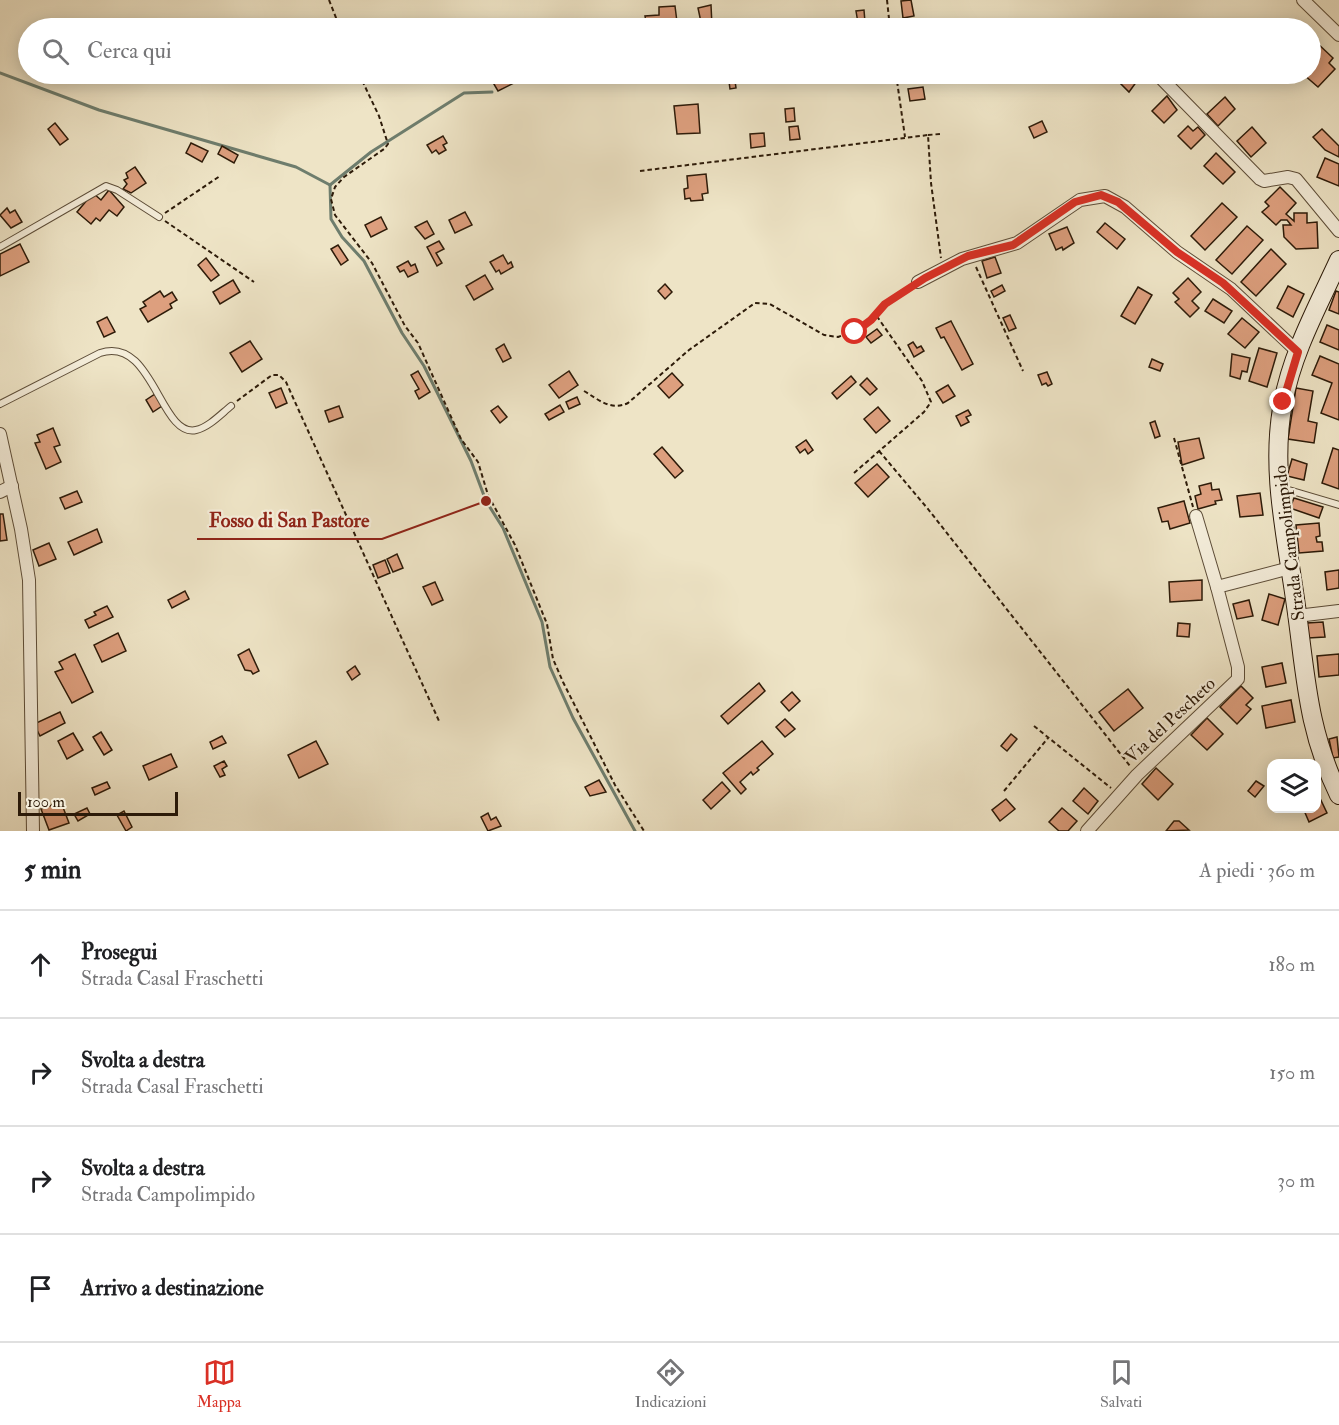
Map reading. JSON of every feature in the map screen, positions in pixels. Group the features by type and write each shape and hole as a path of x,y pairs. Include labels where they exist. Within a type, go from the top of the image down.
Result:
{"street":[{"path":"1303,0 1339,35"},
{"path":"1167,84 1260,179 1267,181 1288,177 1296,180 1339,231"},
{"path":"918,282 971,256 1013,245 1075,202 1090,196 1105,196 1118,202 1177,252 1231,290 1298,352"},
{"name":"Strada Campolimpido","path":"1339,260 1298,352 1281,412 1280,487 1308,706 1319,749 1339,795"},
{"path":"0,434 12,486 29,591 33,831"},
{"path":"0,492 12,486"},
{"name":"Via del Pescheto","path":"1087,831 1137,775 1238,679 1238,667 1196,516"},
{"path":"1217,587 1290,568"},
{"path":"1297,616 1339,611"}],"lane":[{"path":"0,247 106,186 115,188 159,217"},
{"path":"0,404 96,355 113,350 122,352 134,360 176,420 186,429 199,429 231,406"},
{"path":"1280,487 1339,505"}],"path":[{"path":"329,0 336,18"},
{"path":"887,0 889,18"},
{"path":"364,84 387,136 388,144 344,177 335,187 331,199 335,215 372,263 405,326 418,343 461,439 478,462 488,495 515,545 547,624 554,659 563,682 615,785 644,831"},
{"path":"897,84 905,137"},
{"path":"640,171 939,134"},
{"path":"928,135 939,251 947,266"},
{"path":"220,176 159,217 254,282"},
{"path":"971,256 1023,371"},
{"path":"584,391 606,404 619,407 628,403 696,344 755,303 774,306 831,337 855,332 876,315 885,304 918,282"},
{"path":"854,473 924,412 931,402 922,381 876,315"},
{"path":"231,406 269,376 276,374 284,379 439,721"},
{"path":"1174,438 1196,516"},
{"path":"879,451 1137,775"},
{"path":"1034,726 1119,795"},
{"path":"1004,791 1048,738"}],"building":[{"path":"911,0 914,16 903,18 901,1"},
{"path":"711,5 712,18 700,18 698,8"},
{"path":"675,6 676,18 645,18 645,16 659,15 659,7"},
{"path":"864,10 865,18 857,18 856,11"},
{"path":"1321,47 1333,58 1329,63 1335,69 1321,84"},
{"path":"494,84 512,84 498,91"},
{"path":"729,84 735,84 736,88 730,89"},
{"path":"1121,84 1135,84 1129,92"},
{"path":"923,87 925,99 910,101 908,89"},
{"path":"1167,96 1177,110 1164,123 1152,111"},
{"path":"1225,97 1235,109 1218,126 1207,114"},
{"path":"698,104 700,133 677,134 674,106"},
{"path":"794,108 795,121 786,122 785,109"},
{"path":"1042,121 1047,132 1034,138 1029,127"},
{"path":"55,123 68,139 60,145 48,129"},
{"path":"798,126 800,139 790,140 789,127"},
{"path":"1188,126 1193,131 1198,127 1205,135 1191,149 1178,136"},
{"path":"1252,127 1266,143 1251,157 1237,141"},
{"path":"1322,129 1339,146 1339,157 1325,150 1313,137"},
{"path":"764,133 765,146 751,148 750,134"},
{"path":"443,136 447,143 443,145 446,150 439,154 436,150 432,153 427,145"},
{"path":"191,143 208,151 202,162 186,153"},
{"path":"222,146 238,155 234,163 218,154"},
{"path":"1216,153 1235,172 1223,184 1204,166"},
{"path":"1325,158 1339,164 1339,186 1317,177"},
{"path":"135,167 146,183 131,193 123,189 127,184 124,180 128,178 126,173"},
{"path":"706,174 708,193 702,194 703,200 685,199 684,189 688,188 687,176"},
{"path":"1280,187 1296,203 1286,214 1294,221 1294,213 1307,213 1307,223 1317,222 1318,248 1296,249 1284,237 1283,225 1291,225 1287,220 1281,220 1276,225 1262,212 1269,206 1265,202"},
{"path":"109,190 124,207 117,216 109,210 100,221 96,218 91,224 77,212 93,193 101,200"},
{"path":"1222,203 1237,217 1205,250 1191,236"},
{"path":"7,208 10,213 15,210 22,222 11,228 0,215"},
{"path":"465,212 472,225 455,233 449,220"},
{"path":"381,217 387,229 371,237 365,225"},
{"path":"427,221 434,234 425,239 415,227"},
{"path":"1105,223 1125,239 1117,249 1097,232"},
{"path":"1247,226 1263,240 1232,274 1216,260"},
{"path":"1067,227 1074,243 1063,250 1062,247 1056,250 1049,234"},
{"path":"439,241 444,249 436,253 442,263 437,266 427,247"},
{"path":"20,244 29,262 0,276 0,254"},
{"path":"338,245 348,260 341,265 331,249"},
{"path":"1271,249 1286,264 1256,296 1241,282"},
{"path":"503,255 508,264 511,262 513,267 501,274 499,270 496,272 490,262"},
{"path":"995,257 1001,273 987,278 982,261"},
{"path":"206,258 219,275 211,281 198,265"},
{"path":"408,261 411,266 415,264 418,272 408,277 404,270 400,272 397,267"},
{"path":"485,275 493,289 474,300 466,286"},
{"path":"1188,278 1201,292 1192,301 1199,308 1190,317 1175,302 1179,299 1173,293"},
{"path":"233,280 240,292 220,304 213,292"},
{"path":"665,284 672,292 665,299 658,291"},
{"path":"1002,285 1005,291 994,297 991,291"},
{"path":"1288,286 1304,294 1293,317 1277,308"},
{"path":"1138,287 1152,295 1135,324 1121,316"},
{"path":"160,291 164,297 172,292 177,300 170,304 172,308 148,322 140,309 146,306 143,302"},
{"path":"1336,291 1339,292 1339,314 1329,310"},
{"path":"1213,299 1232,311 1224,323 1205,311"},
{"path":"1010,315 1016,328 1009,331 1003,318"},
{"path":"107,317 115,332 104,337 97,322"},
{"path":"1242,318 1259,332 1245,348 1228,334"},
{"path":"951,321 973,364 962,370 944,337 941,338 936,328"},
{"path":"1327,325 1339,330 1339,350 1320,342"},
{"path":"877,329 882,335 871,343 866,337"},
{"path":"250,341 262,359 242,372 230,353"},
{"path":"913,342 917,348 921,346 924,351 914,357 908,345"},
{"path":"504,344 511,358 503,362 496,349"},
{"path":"1259,348 1277,353 1267,387 1249,381"},
{"path":"1232,354 1250,358 1247,372 1242,371 1240,379 1230,376"},
{"path":"1320,356 1339,364 1339,420 1321,413 1332,383 1312,375"},
{"path":"1152,359 1163,364 1160,371 1149,367"},
{"path":"418,371 430,392 419,399 415,391 419,389 411,375"},
{"path":"569,371 578,385 559,398 549,385"},
{"path":"1047,372 1052,384 1048,386 1046,383 1042,385 1038,375"},
{"path":"672,373 683,385 669,398 658,386"},
{"path":"851,376 856,382 837,399 832,393"},
{"path":"867,378 877,389 870,395 860,385"},
{"path":"948,385 955,396 943,403 936,392"},
{"path":"281,388 287,403 276,408 269,393"},
{"path":"1296,388 1313,391 1308,421 1317,423 1314,443 1288,439"},
{"path":"155,394 162,406 153,412 146,400"},
{"path":"577,397 580,404 569,409 566,402"},
{"path":"560,405 564,412 549,420 545,414"},
{"path":"339,406 343,417 329,422 325,411"},
{"path":"498,406 507,417 500,423 491,411"},
{"path":"878,407 890,421 876,433 864,419"},
{"path":"968,410 971,415 966,417 969,422 961,426 956,416"},
{"path":"1155,421 1160,436 1155,438 1150,423"},
{"path":"53,428 60,445 54,447 61,462 46,469 35,443 40,442 37,435"},
{"path":"1199,438 1204,458 1182,465 1178,442"},
{"path":"806,440 813,450 808,454 805,449 800,453 796,447"},
{"path":"662,447 683,471 675,478 654,454"},
{"path":"1333,448 1339,450 1339,489 1322,483"},
{"path":"1292,459 1307,464 1304,480 1287,476"},
{"path":"877,464 889,477 868,497 855,483"},
{"path":"1211,483 1212,490 1219,489 1222,500 1198,509 1195,496 1201,494 1199,486"},
{"path":"77,491 82,502 65,509 60,498"},
{"path":"1260,493 1263,515 1240,517 1237,496"},
{"path":"1294,498 1323,507 1319,518 1290,508"},
{"path":"1184,501 1190,523 1170,529 1168,521 1162,522 1158,508"},
{"path":"0,514 3,514 7,540 0,541"},
{"path":"1319,523 1320,536 1316,537 1317,542 1322,542 1323,551 1299,553 1296,525"},
{"path":"97,529 102,542 74,555 68,542"},
{"path":"49,543 56,559 39,566 33,550"},
{"path":"397,554 403,568 393,572 387,559"},
{"path":"385,560 390,573 378,578 373,565"},
{"path":"1339,570 1339,588 1327,590 1325,572"},
{"path":"1202,580 1202,600 1170,602 1169,582"},
{"path":"435,582 443,600 432,605 423,587"},
{"path":"185,591 189,599 172,608 168,600"},
{"path":"1269,594 1285,599 1278,625 1262,620"},
{"path":"1249,600 1253,616 1237,619 1233,604"},
{"path":"107,606 113,617 89,628 85,620 96,615 94,612"},
{"path":"1323,622 1325,637 1308,638 1307,623"},
{"path":"1178,623 1190,624 1189,637 1177,636"},
{"path":"118,633 126,651 102,662 94,645"},
{"path":"249,649 259,671 253,674 245,670 238,655"},
{"path":"75,654 93,692 72,703 55,672 63,669 59,662"},
{"path":"1339,654 1339,675 1319,677 1317,656"},
{"path":"1282,663 1286,683 1266,687 1262,667"},
{"path":"355,666 360,674 352,680 347,672"},
{"path":"759,683 765,691 728,724 721,716"},
{"path":"1241,686 1253,698 1246,705 1251,709 1237,724 1220,707"},
{"path":"1128,689 1143,708 1114,731 1099,712"},
{"path":"792,692 800,701 789,711 781,702"},
{"path":"1291,700 1295,722 1266,728 1262,706"},
{"path":"60,712 65,723 40,736 34,724"},
{"path":"1207,718 1223,734 1207,750 1191,735"},
{"path":"785,719 795,729 785,737 776,727"},
{"path":"101,732 112,750 104,755 93,737"},
{"path":"73,733 83,750 67,759 58,741"},
{"path":"1011,734 1017,739 1007,751 1001,746"},
{"path":"222,736 226,743 213,749 210,742"},
{"path":"1337,737 1339,757 1333,758 1329,739"},
{"path":"316,741 328,764 299,778 288,755"},
{"path":"762,741 773,754 757,768 759,770 753,775 751,772 740,782 746,789 741,794 723,773"},
{"path":"171,754 177,767 149,780 143,766"},
{"path":"224,761 227,766 222,769 225,775 220,777 214,766"},
{"path":"1156,768 1173,784 1158,800 1142,784"},
{"path":"599,780 606,792 590,796 585,787"},
{"path":"1256,781 1264,786 1255,797 1248,791"},
{"path":"107,782 110,788 95,795 92,788"},
{"path":"722,782 730,791 711,809 703,800"},
{"path":"1084,788 1098,801 1088,814 1073,801"},
{"path":"1006,799 1015,809 1000,821 992,810"},
{"path":"1321,800 1327,813 1309,822 1305,813 1321,813"},
{"path":"61,802 69,823 49,830 41,809"},
{"path":"87,808 90,814 78,821 74,814"},
{"path":"1062,808 1077,821 1068,831 1059,831 1049,822"},
{"path":"124,811 132,827 126,831 117,815"},
{"path":"488,813 491,820 496,817 501,826 488,831 481,817"},
{"path":"1174,821 1179,821 1189,830 1166,831"}],"waterway":[{"path":"0,73 18,80"},
{"path":"29,84 99,110 296,167 330,185"},
{"path":"330,185 371,152 464,93 492,92"},
{"path":"330,185 331,219 342,237 364,261 402,333 424,366 471,461 486,501 503,528 542,622 550,667 573,718 635,831"}],"place":[{"name":"Fosso di San Pastore","path":"486,501"}],"route":[{"path":"855,332 871,320 885,304 933,273 968,256 1013,245 1075,202 1090,196 1105,196 1118,202 1177,252 1240,297 1298,352 1288,379 1283,402"}]}
